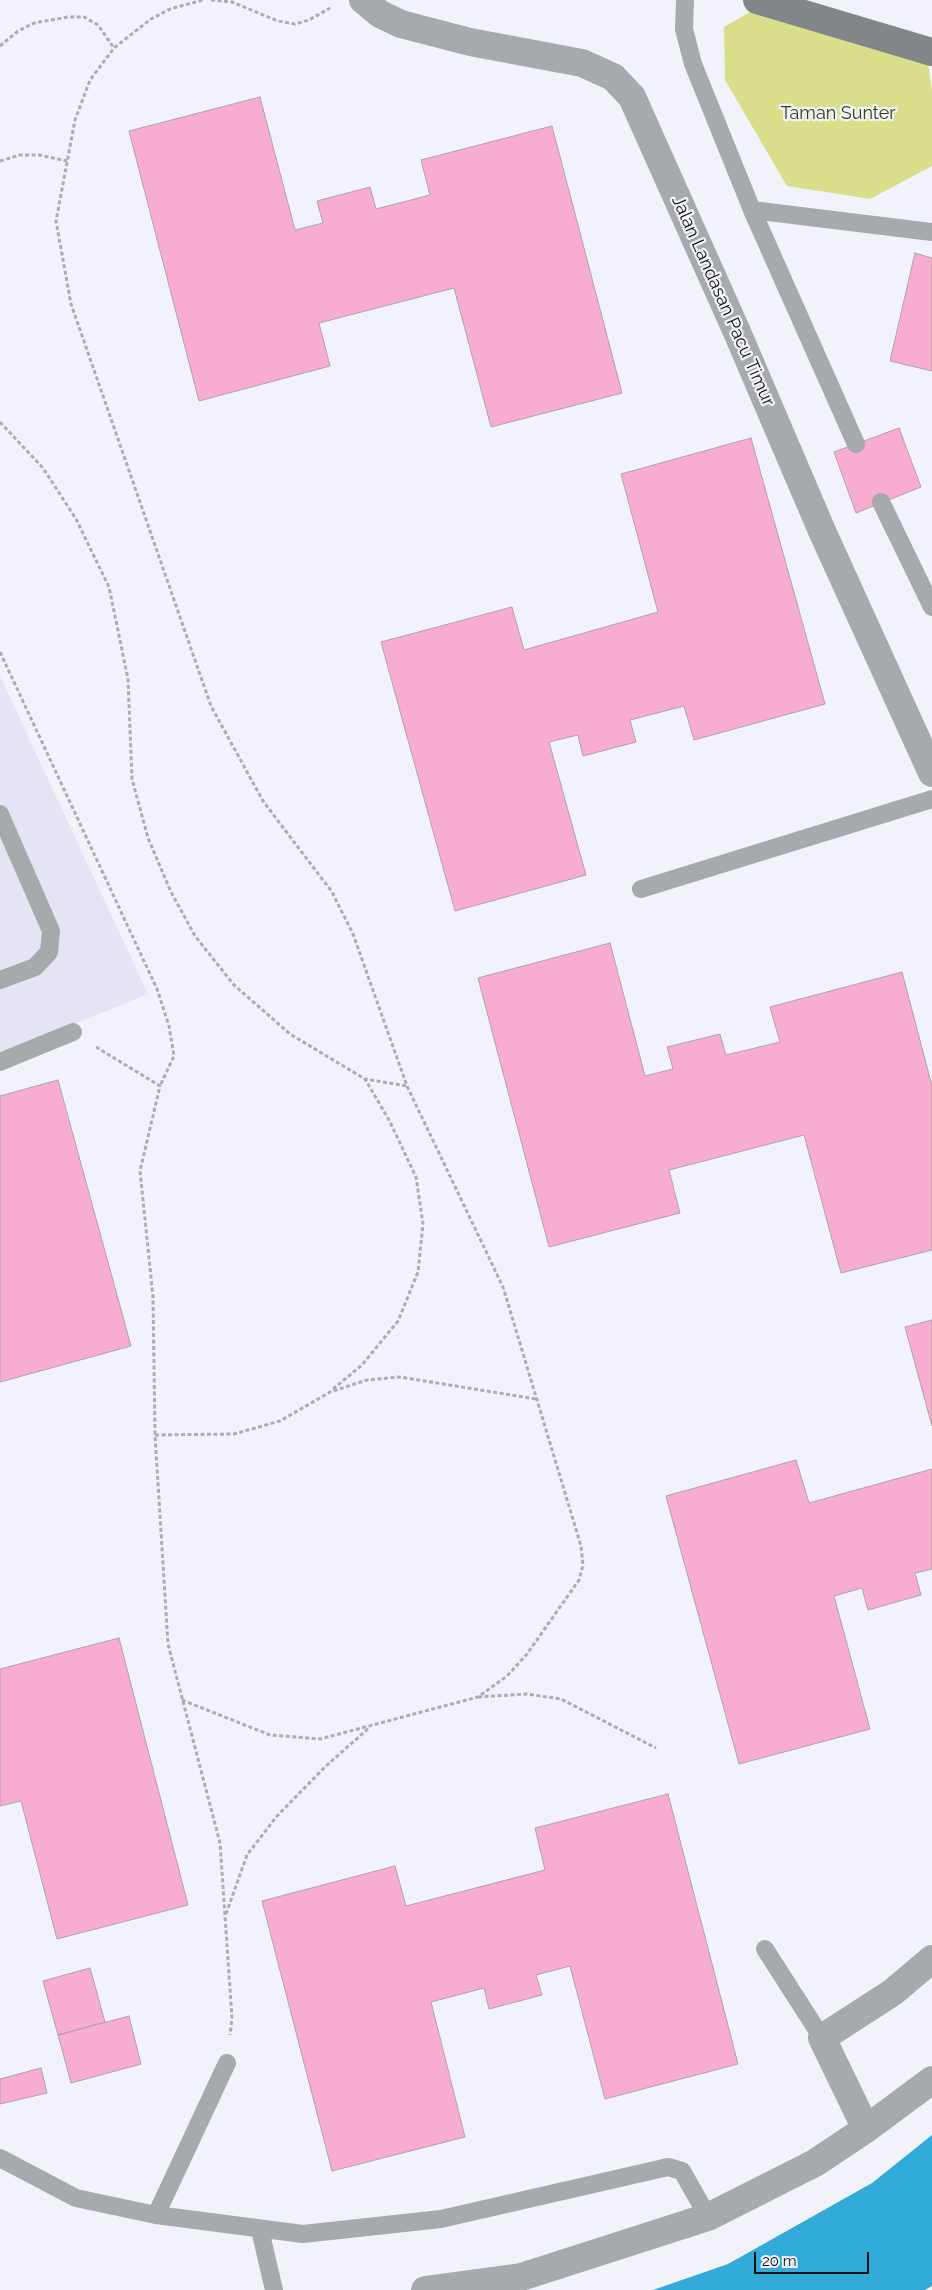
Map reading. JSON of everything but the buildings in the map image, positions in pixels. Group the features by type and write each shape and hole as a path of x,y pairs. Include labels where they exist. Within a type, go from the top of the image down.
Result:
{"main road":[{"path":"757,0 932,52"}],"street":[{"name":"Jalan Landasan Pacu Timur","path":"363,0 380,14 401,24 470,42 582,64 613,77 632,97 738,332 826,540 932,774"},
{"path":"866,2129 822,2038 894,1992 932,1959"},
{"path":"425,2290 521,2277 708,2217 815,2163 866,2129 932,2080"}],"lane":[{"path":"685,0 684,30 693,64 752,210 856,444"},
{"path":"752,210 932,232"},
{"path":"881,502 932,607"},
{"path":"641,889 932,799"},
{"path":"0,814 51,932 49,952 35,967 0,980"},
{"path":"0,1062 72,1032"},
{"path":"765,1949 822,2038"},
{"path":"156,2215 227,2063"},
{"path":"0,2158 76,2198 156,2215 260,2230 303,2234 441,2219 668,2167 682,2171 708,2217"},
{"path":"260,2230 274,2290"}],"path":[{"path":"203,0 170,9 151,19 114,48 90,80 75,120 56,221 71,304 211,706 263,802 332,892 353,934 407,1086 503,1287 581,1546 583,1565 579,1580 527,1654 507,1676 478,1697"},
{"path":"211,0 232,2 278,21 295,24 309,20 334,6"},
{"path":"0,46 18,30 34,23 84,17 98,26 114,48"},
{"path":"0,161 20,155 39,155 66,161"},
{"path":"0,422 44,468 76,519 109,587 128,678 132,779 148,838 171,892 195,936 234,985 290,1034 365,1079 407,1086"},
{"path":"0,652 157,989 169,1026 174,1056 160,1086 140,1171 153,1297 155,1434 168,1644 220,1843 232,2018 227,2063"},
{"path":"72,1032 160,1086"},
{"path":"155,1434 234,1434 280,1421 330,1392 362,1365 398,1321 418,1272 423,1224 416,1177 390,1120 365,1079"},
{"path":"330,1392 368,1380 400,1377 536,1398"},
{"path":"182,1700 270,1735 320,1739 478,1697 527,1694 561,1699 656,1748"},
{"path":"225,1917 247,1855 277,1816 326,1766 372,1725"}],"shaded area":[{"path":"0,676 148,994 0,1054"}],"green space":[{"name":"Taman Sunter","path":"759,7 927,57 932,91 932,166 870,199 787,186 725,80 724,27"}],"water":[{"path":"932,2135 932,2286 925,2290 653,2290 728,2264 872,2183"}]}
